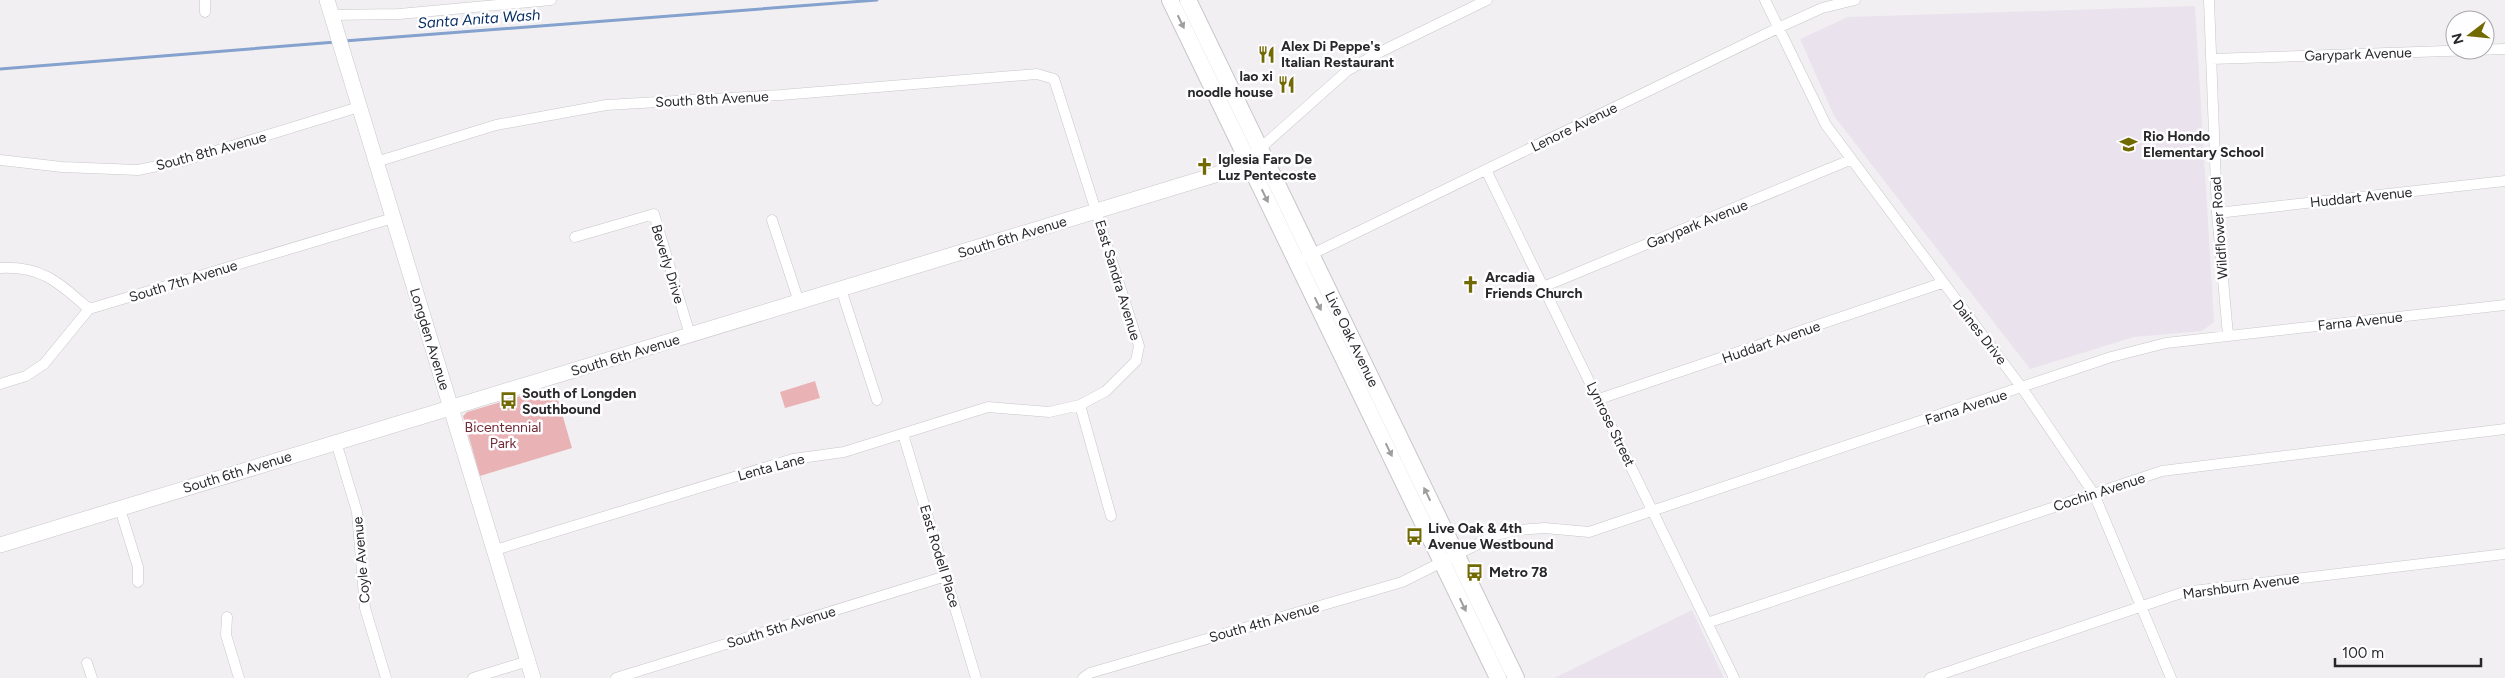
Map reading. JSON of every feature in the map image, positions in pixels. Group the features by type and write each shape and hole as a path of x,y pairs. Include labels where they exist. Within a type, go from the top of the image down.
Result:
{"main road":[{"name":"Live Oak Avenue","path":"1170,0 1248,160 1304,258 1449,557 1516,678"},
{"name":"Live Oak Avenue","path":"1188,0 1260,149 1304,258"},
{"name":"Live Oak Avenue","path":"1449,557 1498,678"}],"street":[{"path":"205,0 205,12"},
{"name":"Longden Avenue","path":"327,0 532,678"},
{"path":"331,15 399,14 551,0"},
{"path":"1248,160 1302,109 1348,71 1487,0"},
{"name":"Daines Drive","path":"1764,0 1826,125 1850,160 2022,388 2094,494 2171,678"},
{"name":"Lenore Avenue","path":"1304,258 1778,28 1822,8 1855,0"},
{"name":"Wildflower Road","path":"2209,0 2217,213 2228,335"},
{"name":"Garypark Avenue","path":"2211,59 2505,49"},
{"name":"South 8th Avenue","path":"376,162 496,125 606,105 781,95 1037,74 1054,79"},
{"name":"East Sandra Avenue","path":"1054,79 1139,346 1136,361 1106,392 1080,405"},
{"name":"South 8th Avenue","path":"0,160 62,167 138,170 186,160 360,107"},
{"name":"South 6th Avenue","path":"0,545 1236,169 1248,160"},
{"name":"Garypark Avenue","path":"1543,287 1850,160"},
{"name":"Lynrose Street","path":"1486,170 1734,678"},
{"name":"Huddart Avenue","path":"2217,213 2505,181"},
{"name":"Beverly Drive","path":"575,237 654,214 690,335"},
{"name":"South 7th Avenue","path":"89,309 392,218"},
{"path":"772,220 799,302"},
{"path":"0,268 15,267 55,279 89,309 44,364 26,376 0,384"},
{"name":"Huddart Avenue","path":"1599,399 1942,283"},
{"path":"841,289 877,400"},
{"name":"Farna Avenue","path":"1449,557 1496,535 1518,530 1545,528 1589,532 2111,357 2166,343 2505,305"},
{"path":"1080,405 1111,516"},
{"name":"Lenta Lane","path":"494,550 793,459 844,452 988,407 1049,412 1080,405"},
{"name":"Cochin Avenue","path":"1708,623 2162,471 2505,429"},
{"name":"East Rodell Place","path":"903,434 976,678"},
{"name":"Coyle Avenue","path":"336,442 357,512 365,608 386,678"},
{"path":"120,508 138,567 138,582"},
{"name":"Marshburn Avenue","path":"1930,678 2184,592 2505,554"},
{"name":"South 4th Avenue","path":"1082,678 1090,673 1402,582 1449,557"},
{"name":"South 5th Avenue","path":"616,678 946,576"},
{"path":"227,617 226,635 239,678"},
{"path":"473,678 528,661"},
{"path":"87,663 92,678"}],"shaded area":[{"path":"2195,6 2214,322 2202,331 2134,337 2030,369 1834,116 1800,39 1848,17"},
{"path":"1692,610 1724,678 1554,678"}],"green space":[{"path":"815,381 820,398 785,408 780,392"},
{"name":"Bicentennial Park","path":"554,386 572,448 480,476 463,416 467,412"}],"waterway":[{"name":"Santa Anita Wash","path":"344,41 877,0"},
{"name":"Santa Anita Wash","path":"0,69 336,42"}],"place":[{"name":"Alex Di Peppe's Italian Restaurant","path":"1267,54"},
{"name":"lao xi noodle house","path":"1287,84"},
{"name":"Rio Hondo Elementary School","path":"2129,144"},
{"name":"Iglesia Faro De Luz Pentecoste","path":"1204,167"},
{"name":"Arcadia Friends Church","path":"1471,285"},
{"name":"South of Longden Southbound","path":"508,401"},
{"name":"Live Oak & 4th Avenue Westbound","path":"1414,536"},
{"name":"Metro 78","path":"1475,572"}]}
